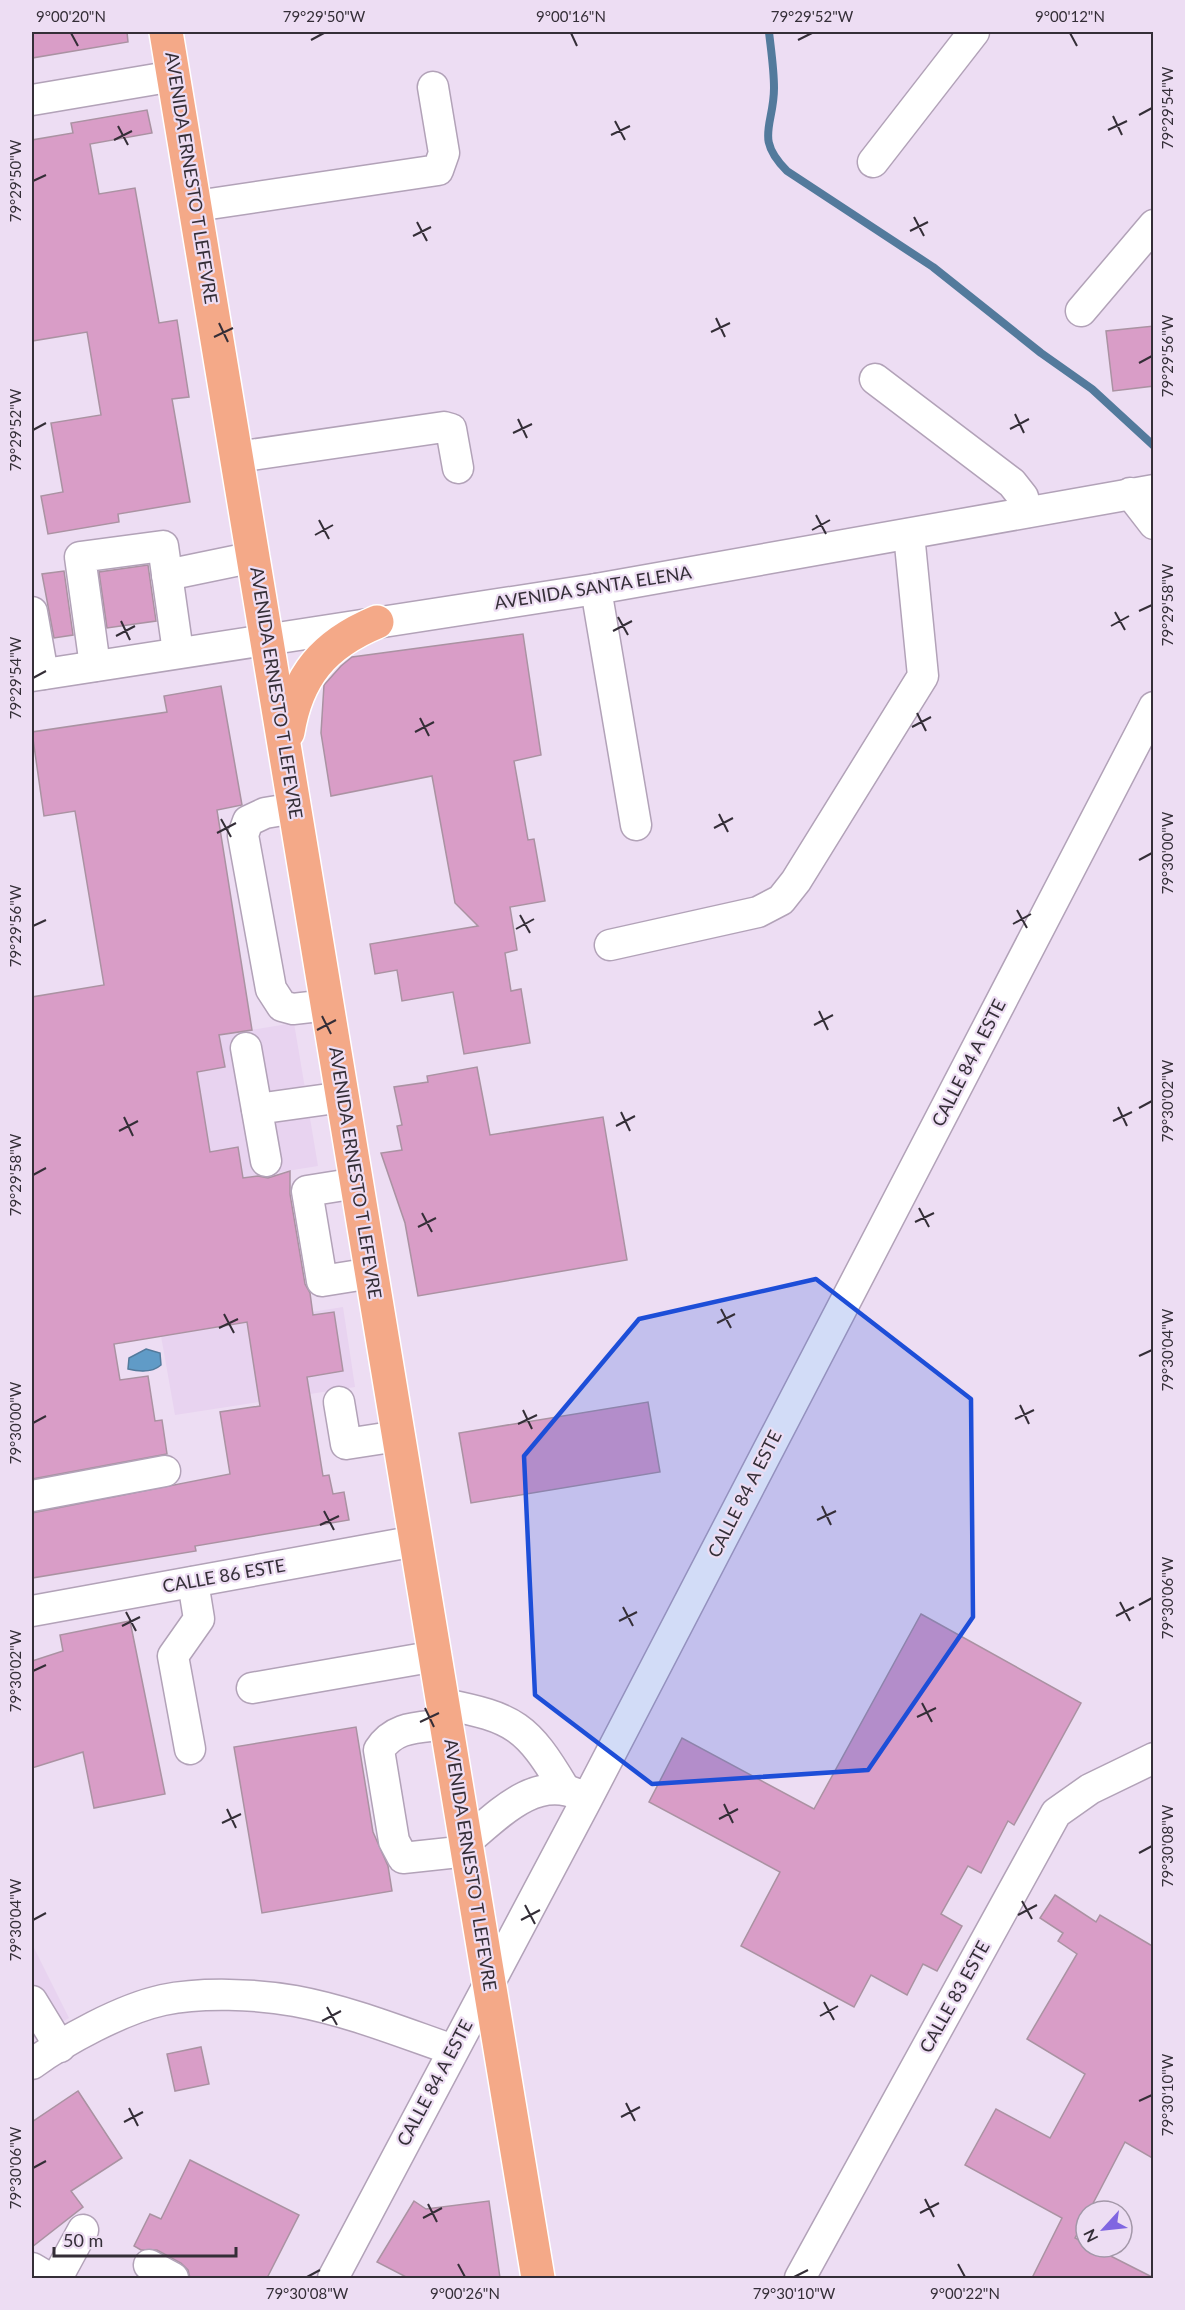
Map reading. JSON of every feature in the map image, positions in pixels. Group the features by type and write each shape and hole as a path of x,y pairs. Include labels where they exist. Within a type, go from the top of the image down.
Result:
{"main road":[{"name":"AVENIDA ERNESTO T LEFEVRE","path":"166,32 538,2278"},
{"path":"285,752 295,697 314,666 350,634 377,622"}],"street":[{"path":"873,162 974,32"},
{"path":"32,100 174,76"},
{"path":"196,206 438,170 444,153 433,87"},
{"path":"1081,310 1154,225"},
{"path":"875,379 1012,483 1023,497 1027,512"},
{"path":"237,457 444,427 451,429 453,434 458,468"},
{"path":"1141,492 1154,524"},
{"name":"AVENIDA SANTA ELENA","path":"37,675 596,589 1141,492"},
{"path":"610,945 758,912 780,900 796,881 923,676 909,534"},
{"path":"95,666 80,557 163,546 178,652"},
{"path":"167,575 254,557"},
{"path":"596,589 636,825"},
{"path":"32,612 37,675"},
{"name":"CALLE 84 A ESTE","path":"333,2278 489,1981 576,1793 1154,707"},
{"path":"295,808 265,813 248,821 243,835 271,989 282,1006 293,1009 328,1005"},
{"path":"246,1048 266,1161"},
{"path":"257,1109 343,1097"},
{"path":"357,1183 307,1191 308,1202 322,1281 372,1273"},
{"path":"339,1402 346,1444 398,1436"},
{"path":"32,1496 165,1471"},
{"name":"CALLE 86 ESTE","path":"32,1611 416,1541"},
{"path":"190,1749 173,1656 199,1619 193,1582"},
{"path":"252,1688 436,1656"},
{"path":"487,1712 519,1728 576,1793 534,1792 505,1809 467,1846 403,1858 394,1841 379,1750 388,1737 446,1714 487,1712"},
{"name":"CALLE 83 ESTE","path":"800,2278 1056,1813 1090,1789 1154,1758"},
{"path":"32,2064 99,2024 163,2000 238,1994 294,2000 341,2012 453,2049"},
{"path":"32,2001 60,2047"},
{"path":"57,2278 83,2230"},
{"path":"32,2268 49,2278"}],"highlighted area":[{"path":"816,1279 971,1399 973,1617 868,1770 652,1784 535,1695 524,1456 639,1319"}],"shaded area":[{"path":"294,1023 318,1166 139,1195 114,1052"},
{"path":"343,1307 355,1387 175,1415 161,1336"},
{"path":"32,1944 69,2018 32,2040"}],"water":[{"path":"146,1349 160,1353 161,1365 146,1371 128,1369 129,1358"}],"building":[{"path":"32,32 127,32 128,42 32,58"},
{"path":"147,110 152,133 90,144 99,194 135,188 159,323 177,320 189,397 172,399 190,502 118,514 119,522 48,534 41,496 63,492 51,423 101,415 87,332 32,341 32,140 73,133 71,123"},
{"path":"1154,326 1154,386 1113,391 1106,331"},
{"path":"148,565 156,621 107,628 99,572"},
{"path":"64,571 73,635 54,638 42,574"},
{"path":"523,634 541,755 514,761 528,840 534,839 545,901 510,907 517,950 505,953 511,991 521,989 530,1043 464,1054 453,992 402,1001 397,970 375,974 370,944 478,926 455,903 432,776 331,796 321,733 324,685 352,657"},
{"path":"221,686 242,805 217,810 252,1030 219,1035 225,1067 197,1072 210,1152 238,1147 243,1178 258,1176 268,1178 290,1171 290,1194 305,1284 310,1293 313,1315 334,1312 343,1371 307,1377 323,1476 329,1475 333,1494 344,1492 349,1520 195,1546 196,1551 32,1578 32,1513 230,1474 220,1412 260,1406 247,1322 114,1344 120,1380 148,1376 155,1421 162,1420 167,1454 32,1479 32,997 104,985 75,811 44,816 32,732 167,712 164,696"},
{"path":"477,1067 490,1135 603,1117 627,1260 418,1296 405,1223 381,1153 402,1150 397,1126 402,1125 394,1087 428,1082 427,1076"},
{"path":"648,1402 660,1472 471,1503 459,1433"},
{"path":"921,1614 1081,1703 1014,1825 1008,1821 981,1873 968,1866 941,1914 962,1926 937,1971 923,1964 907,1995 871,1975 854,2007 741,1946 780,1872 649,1802 682,1738 814,1809"},
{"path":"130,1621 165,1794 94,1808 83,1752 32,1768 32,1661 63,1651 60,1635"},
{"path":"356,1727 373,1832 388,1866 392,1891 262,1913 234,1747"},
{"path":"1055,1895 1096,1922 1100,1915 1154,1947 1154,2159 1125,2142 1095,2199 1074,2199 1074,2259 1117,2259 1154,2278 1032,2278 1062,2218 965,2165 996,2109 1050,2138 1085,2074 1027,2039 1077,1954 1058,1941 1063,1933 1040,1918"},
{"path":"201,2047 209,2084 175,2091 167,2054"},
{"path":"78,2091 122,2158 71,2191 83,2207 32,2247 32,2122"},
{"path":"190,2160 299,2215 267,2278 190,2278 188,2270 181,2263 157,2250 141,2250 134,2246 150,2214 161,2219"},
{"path":"414,2201 426,2209 489,2201 500,2278 408,2278 377,2262"}],"waterway":[{"path":"769,32 774,88 768,140 777,160 787,171 933,267 1041,353 1092,389 1154,446"}]}
